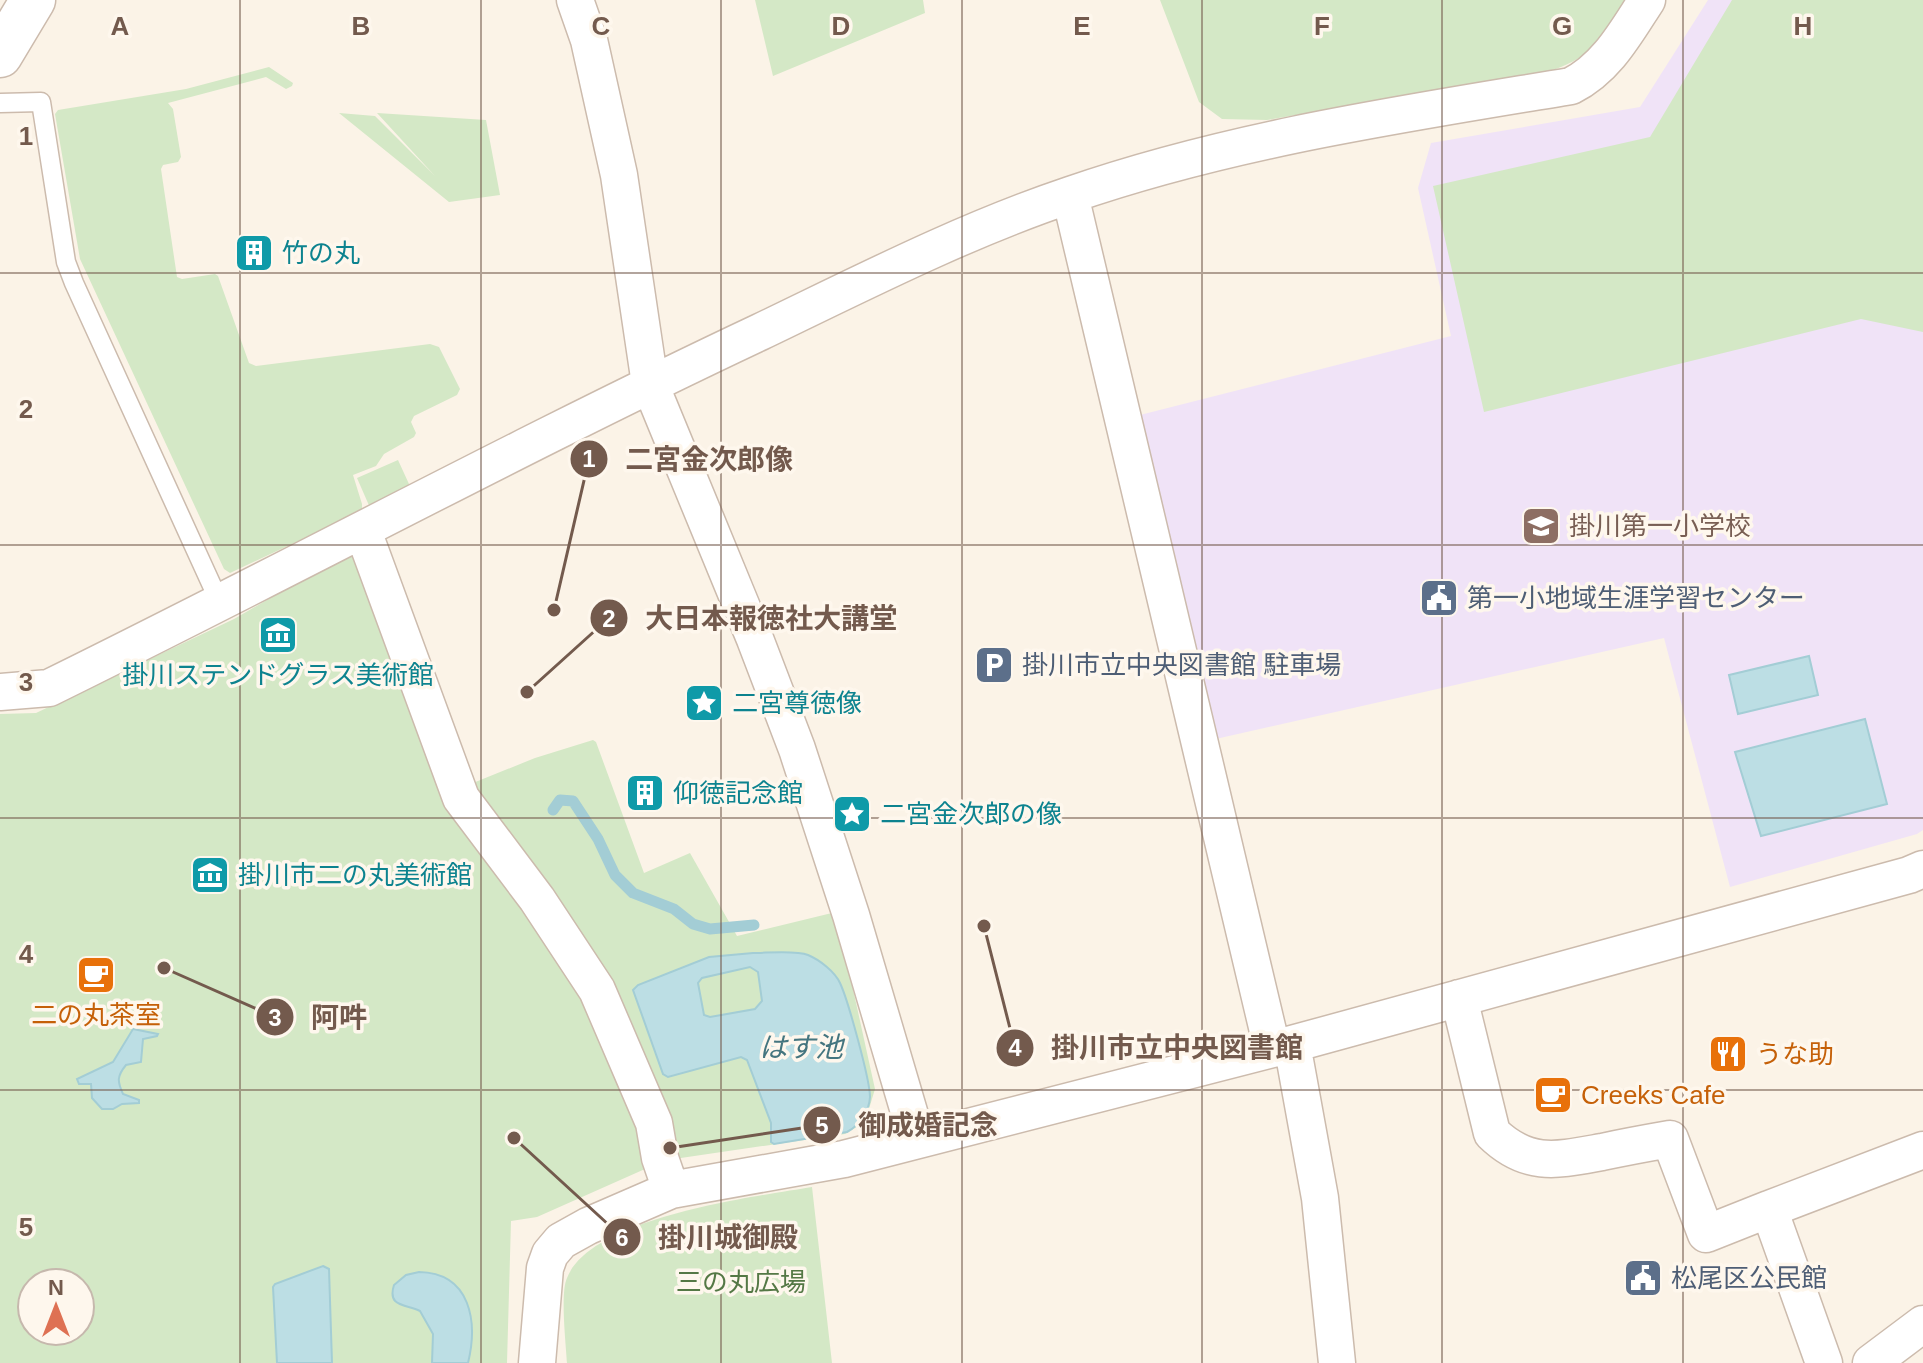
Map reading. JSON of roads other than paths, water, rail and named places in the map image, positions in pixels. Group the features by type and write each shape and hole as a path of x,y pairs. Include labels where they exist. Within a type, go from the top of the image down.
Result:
{"street":[{"path":"0,55 33,0"},
{"path":"575,0 593,53 619,175 650,384 797,749 851,915 917,1139"},
{"path":"0,692 49,688 650,384 945,244 1070,195 1209,154 1351,122 1571,86 1590,77 1614,50 1647,0"},
{"path":"1070,195 1320,1198 1337,1363"},
{"path":"363,531 461,798 537,899 597,990 654,1123 660,1158 671,1190"},
{"path":"537,1363 545,1268 550,1254 561,1241 588,1226 671,1190 844,1159 1918,882"},
{"path":"1459,998 1492,1133 1507,1147 1526,1156 1555,1161 1670,1139 1706,1234 1923,1150"},
{"path":"1769,1209 1824,1363"},
{"path":"1871,1363 1923,1324"}],"lane":[{"path":"0,103 41,102 66,262 219,601"}],"water":[{"path":"1809,656 1818,695 1738,714 1729,675"},
{"path":"1865,719 1887,804 1761,836 1735,752"},
{"name":"はす池","path":"803,953 835,975 848,1006 869,1088 868,1108 856,1126 847,1132 774,1144 771,1142 771,1123 747,1060 741,1057 668,1077 663,1074 633,990 638,985 709,957","holes":["750,967 758,972 762,1001 755,1009 710,1017 704,1015 698,983 702,978"]},
{"path":"133,1029 158,1034 143,1039 141,1062 126,1065 120,1076 123,1094 139,1100 139,1103 102,1109 92,1098 91,1084 79,1084 77,1079 113,1062"},
{"path":"323,1266 329,1269 332,1363 277,1363 273,1287"},
{"path":"419,1272 450,1281 467,1302 472,1332 468,1363 432,1363 433,1334 420,1311 395,1301 392,1292 394,1285 406,1275"}],"waterway":[{"path":"553,810 560,800 573,801 598,839 615,875 633,893 674,909 693,924 710,929 754,925"}],"place":[{"name":"竹の丸","path":"254,253"},
{"name":"掛川第一小学校","path":"1541,526"},
{"name":"第一小地域生涯学習センター","path":"1439,598"},
{"name":"二宮金次郎像","path":"554,610"},
{"name":"掛川ステンドグラス美術館","path":"278,635"},
{"name":"掛川市立中央図書館 駐車場","path":"994,665"},
{"name":"大日本報徳社大講堂","path":"527,692"},
{"name":"二宮尊徳像","path":"704,703"},
{"name":"仰徳記念館","path":"645,793"},
{"name":"二宮金次郎の像","path":"852,814"},
{"name":"掛川市二の丸美術館","path":"210,875"},
{"name":"掛川市立中央図書館","path":"984,926"},
{"name":"阿吽","path":"164,968"},
{"name":"二の丸茶室","path":"96,975"},
{"name":"うな助","path":"1728,1054"},
{"name":"Creeks Cafe","path":"1553,1095"},
{"name":"掛川城御殿","path":"514,1138"},
{"name":"御成婚記念","path":"670,1148"},
{"name":"松尾区公民館","path":"1643,1278"}],"park label":[{"name":"三の丸広場","path":"741,1282"}]}
